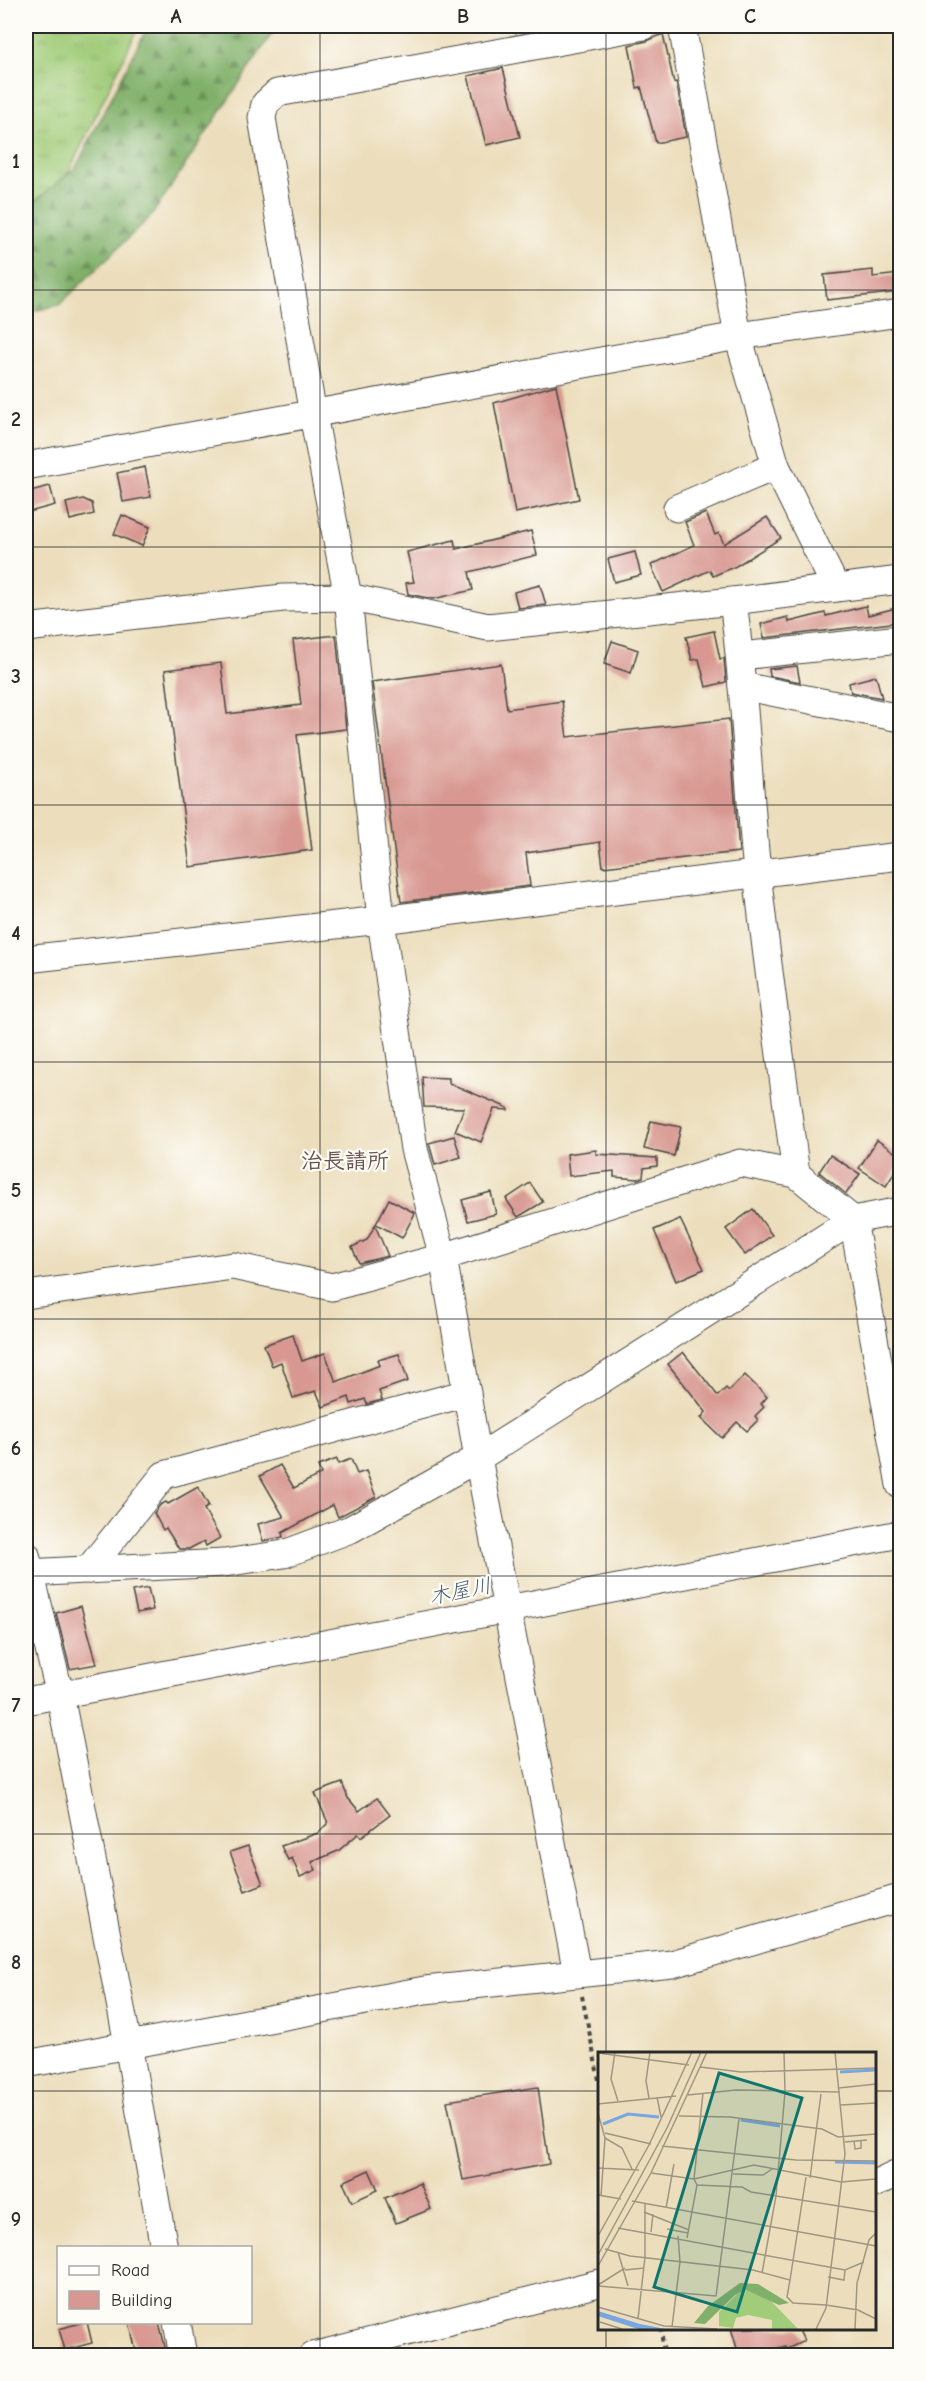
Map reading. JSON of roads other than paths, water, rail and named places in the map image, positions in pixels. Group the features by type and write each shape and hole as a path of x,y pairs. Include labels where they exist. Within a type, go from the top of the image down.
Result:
{"street":[{"path":"577,1973 505,1604 443,1257 414,1149 381,920 348,597 313,415 262,118 265,104 277,93 644,26"},
{"path":"682,26 738,336 776,466 836,588"},
{"path":"26,466 738,336 900,313"},
{"path":"677,508 776,466"},
{"path":"26,628 283,598 348,597 488,627 733,601 900,580"},
{"path":"733,601 741,656 757,873 796,1174"},
{"path":"741,656 900,639"},
{"path":"742,686 900,718"},
{"path":"26,959 381,920 900,856"},
{"path":"26,1295 233,1266 332,1287 443,1257 740,1163 796,1174 853,1220 900,1485"},
{"path":"164,2246 128,2044 58,1688 27,1567 88,1570 224,1563 284,1554 351,1529 478,1458 853,1220 900,1211"},
{"path":"88,1570 164,1475 467,1393"},
{"path":"26,1701 58,1688 505,1604 900,1534"},
{"path":"26,2064 425,1990 672,1964 900,1898"},
{"path":"875,2183 900,2172"},
{"path":"313,2355 598,2283"},
{"path":"177,2324 183,2355"}],"district":[{"name":"治長請所","path":"345,1161"}],"water label":[{"name":"木屋川","path":"460,1591"}]}
